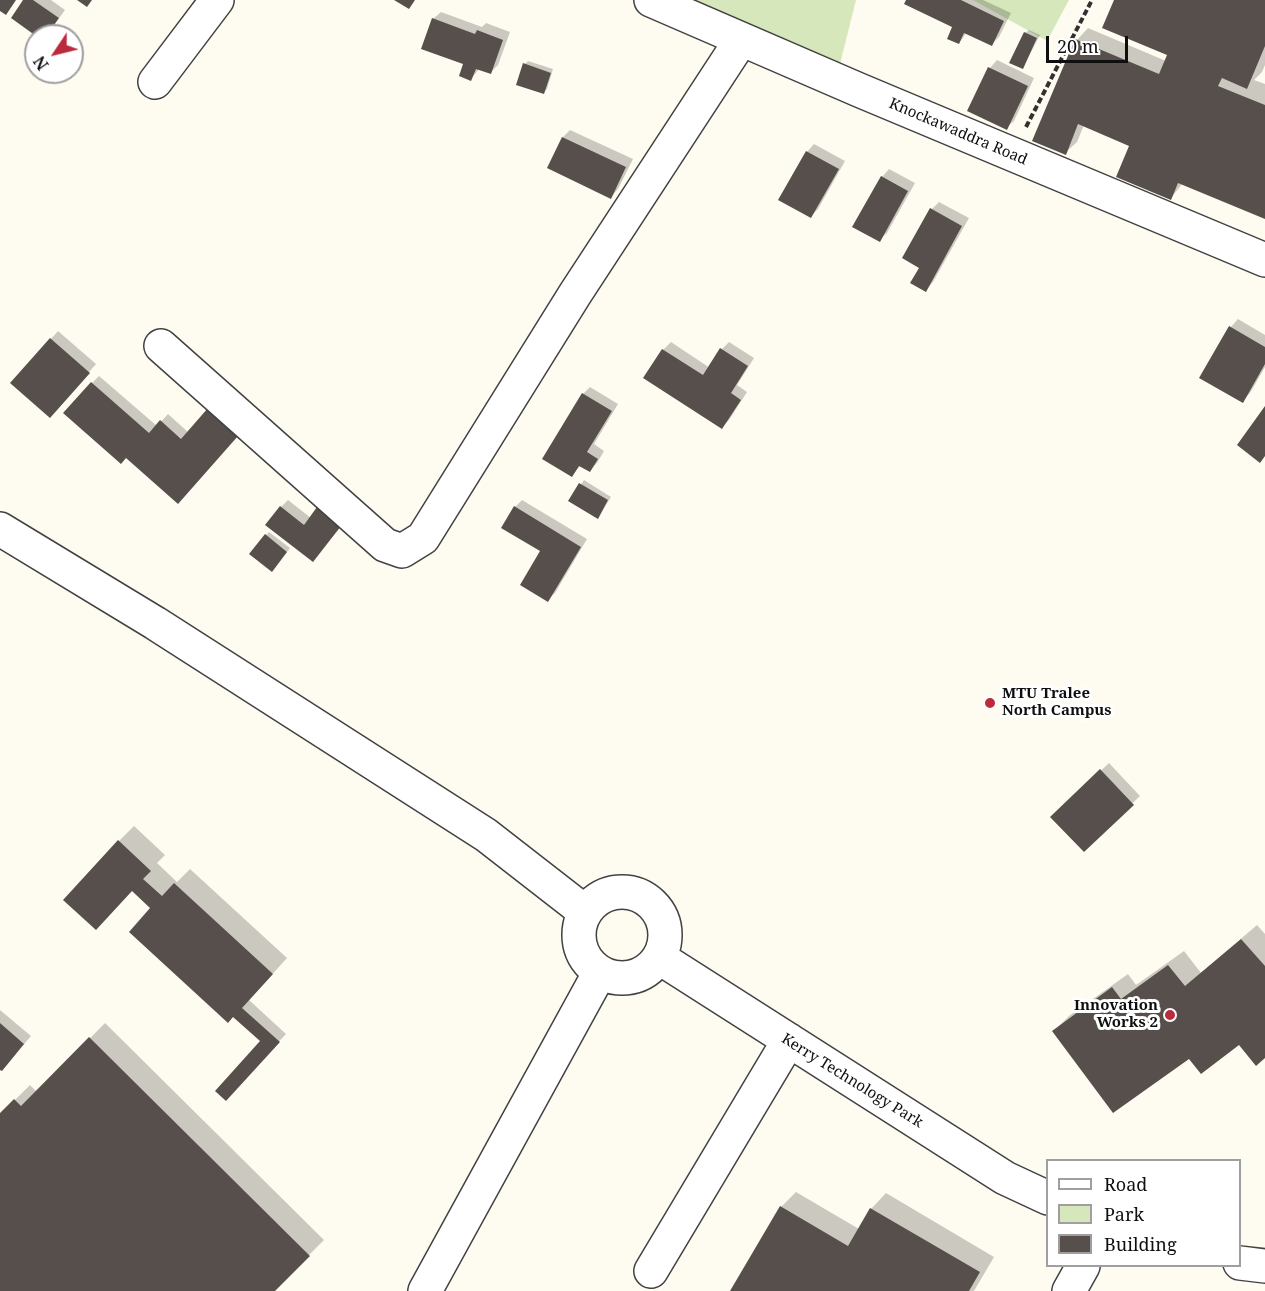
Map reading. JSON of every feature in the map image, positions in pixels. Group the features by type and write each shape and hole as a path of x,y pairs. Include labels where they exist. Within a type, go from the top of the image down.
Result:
{"street":[{"path":"155,82 218,0"},
{"name":"Knockawaddra Road","path":"651,0 1265,260"},
{"path":"161,346 384,545 402,551 423,538 575,294 741,40"},
{"path":"0,529 155,623 486,835 585,912"},
{"path":"632,892 645,898 663,918 666,932 665,945 660,958 651,968 626,979 612,978 600,972 589,964 582,952 579,939 580,925 585,912 594,902 612,893 632,892"},
{"name":"Kerry Technology Park","path":"660,958 1005,1178 1046,1198"},
{"path":"425,1291 600,972"},
{"path":"651,1271 789,1040"},
{"path":"1241,1263 1265,1266"},
{"path":"1069,1291 1082,1267"}],"path":[{"path":"1011,154 1092,0"}],"green space":[{"path":"694,0 856,0 840,64"},
{"path":"973,0 1069,0 1047,41"}],"building":[{"path":"0,0 16,0 6,15 0,11"},
{"path":"23,0 33,0 59,18 55,24 24,24 24,27 11,18"},
{"path":"77,0 92,0 87,7"},
{"path":"394,0 415,0 409,9"},
{"path":"906,0 961,0 1004,21 992,46 964,33 959,44 947,39 952,27 904,4"},
{"path":"1114,0 1265,0 1265,46 1247,89 1222,78 1218,86 1265,105 1265,219 1178,183 1171,200 1116,177 1129,146 1078,124 1066,155 1032,141 1075,39 1159,74 1167,55 1102,28"},
{"path":"432,18 475,34 477,30 503,40 491,74 476,69 471,81 459,76 463,64 421,49"},
{"path":"1024,32 1037,38 1023,69 1009,63"},
{"path":"523,63 551,73 544,94 516,85"},
{"path":"988,67 1028,86 1007,130 967,111"},
{"path":"562,137 626,167 611,199 547,168"},
{"path":"806,151 839,169 811,218 778,200"},
{"path":"881,176 908,191 880,242 852,227"},
{"path":"930,208 962,226 926,292 910,283 919,268 902,258"},
{"path":"1229,326 1265,347 1265,364 1243,403 1199,378"},
{"path":"50,338 90,373 50,418 10,383"},
{"path":"720,348 748,366 731,393 741,400 722,429 643,378 662,349 703,375"},
{"path":"91,382 149,433 160,420 181,439 208,408 238,436 178,504 126,458 121,464 63,413"},
{"path":"582,393 612,411 587,452 598,459 590,472 579,466 572,477 542,459"},
{"path":"1265,406 1265,456 1260,463 1237,445"},
{"path":"579,483 608,500 598,519 568,501"},
{"path":"280,506 304,525 317,507 341,526 313,562 265,525"},
{"path":"514,506 581,547 548,602 520,585 540,551 501,528"},
{"path":"265,534 287,552 272,572 249,554"},
{"path":"1100,769 1134,805 1084,852 1050,817"},
{"path":"118,840 151,871 143,879 162,896 174,883 273,974 242,1008 280,1042 226,1101 215,1091 260,1041 233,1017 228,1023 129,932 150,908 132,891 96,930 63,900"},
{"name":"Innovation Works 2","path":"1241,939 1265,966 1265,1058 1256,1066 1239,1045 1201,1074 1189,1059 1113,1113 1052,1031 1112,987 1121,999 1168,965 1185,986"},
{"path":"0,1023 24,1044 2,1071 0,1070"},
{"path":"89,1037 310,1256 275,1291 0,1291 0,1113 14,1099 21,1106"},
{"path":"780,1206 848,1246 870,1208 980,1272 969,1291 730,1291"}],"place":[{"name":"MTU Tralee North Campus","path":"990,703"},
{"name":"Innovation Works 2","path":"1170,1015"}]}
